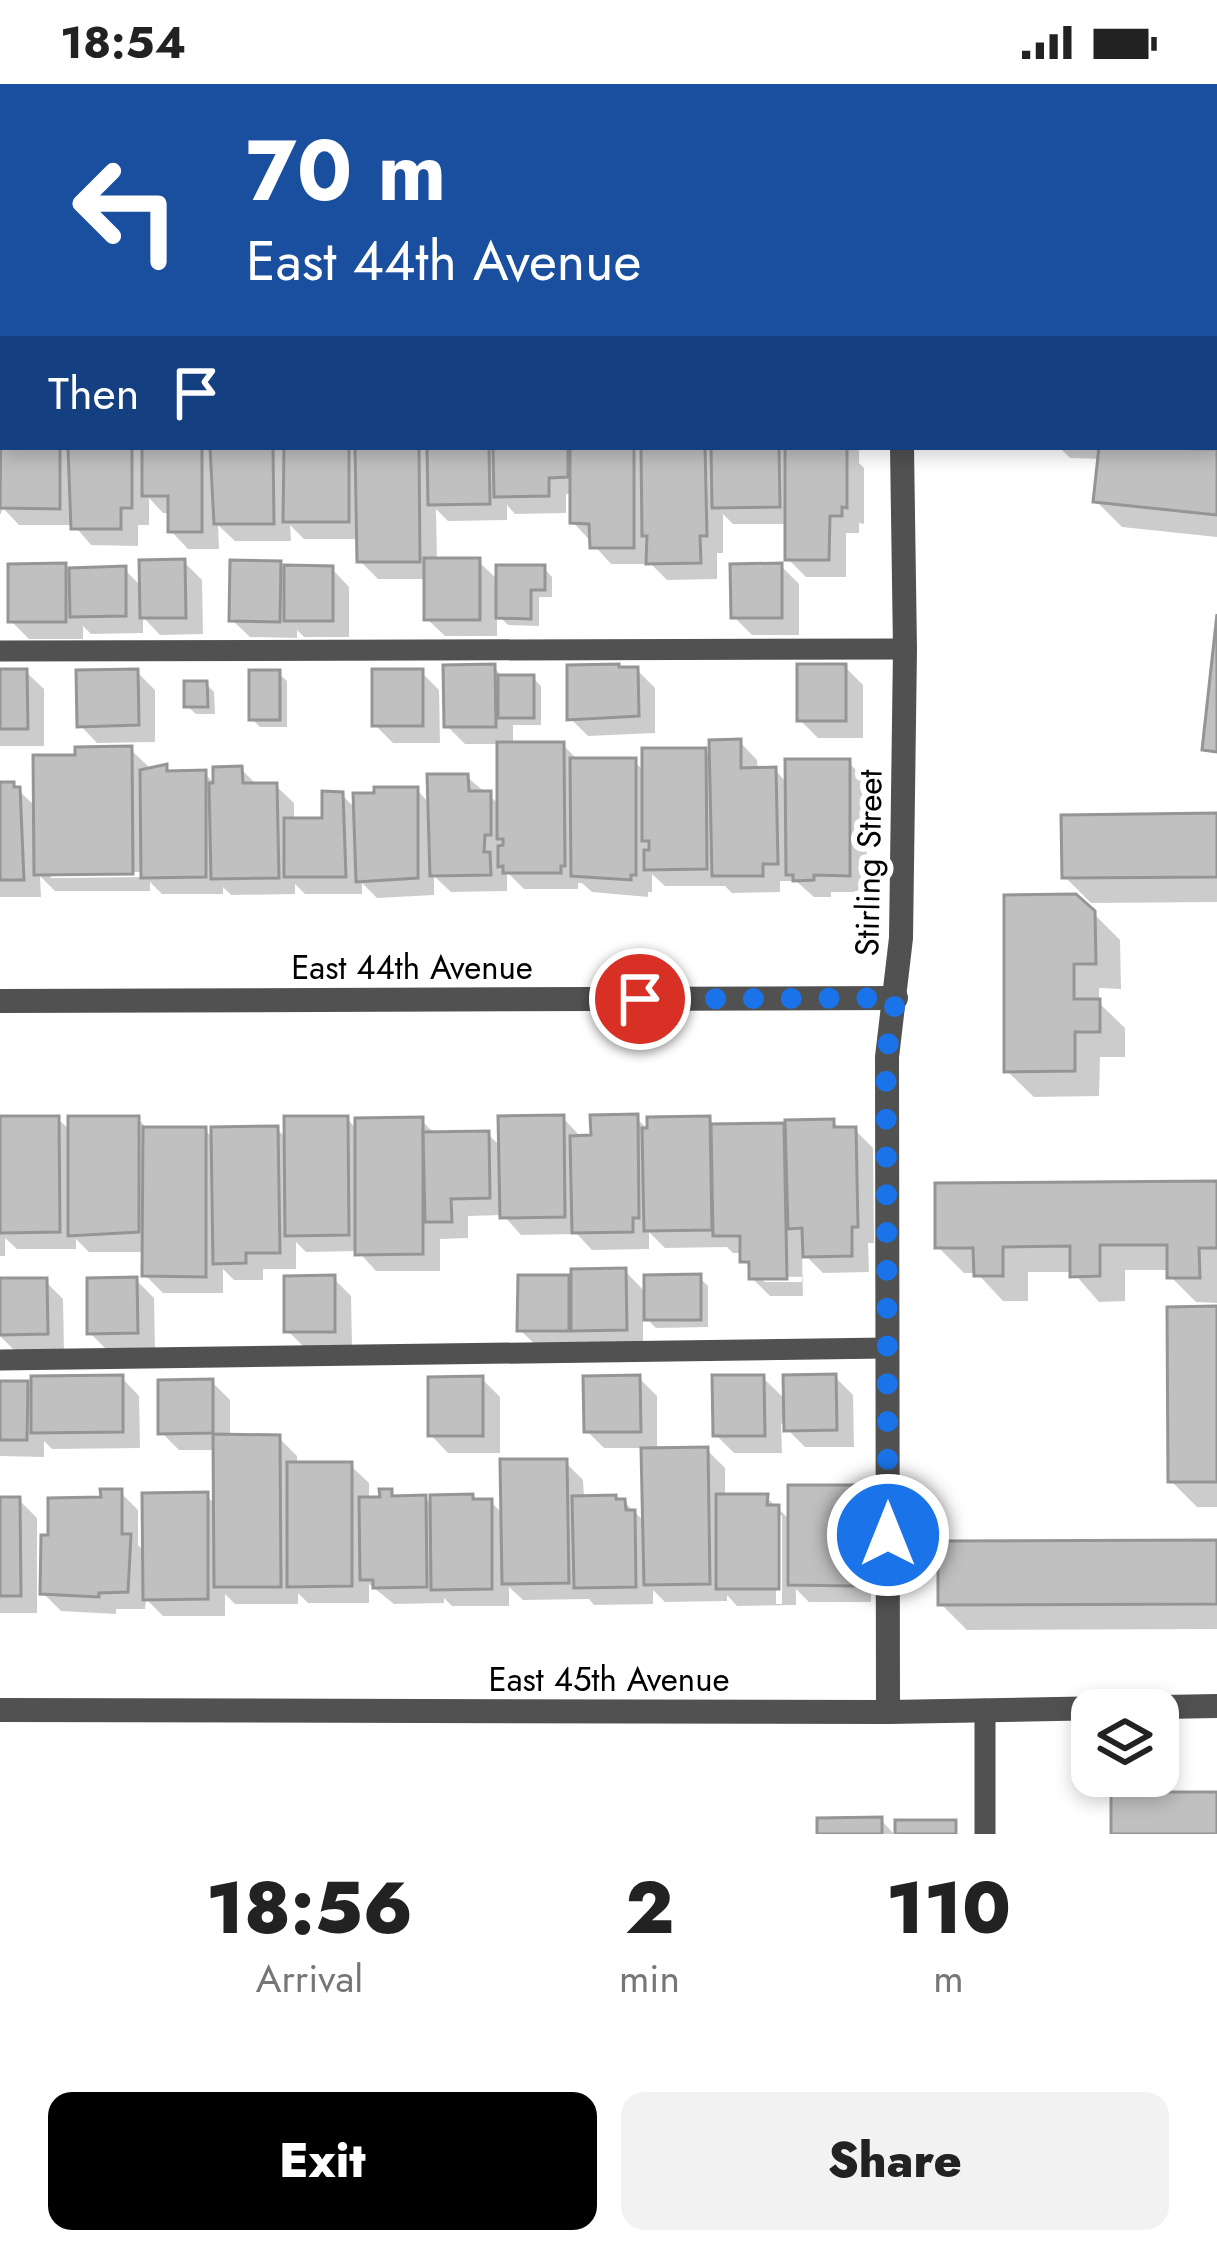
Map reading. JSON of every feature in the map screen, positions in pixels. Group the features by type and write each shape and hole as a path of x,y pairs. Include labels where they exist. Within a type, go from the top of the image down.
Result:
{"street":[{"name":"Stirling Street","path":"888,1712 886,1057 902,938 902,450"},
{"name":"East 44th Avenue","path":"0,1001 896,998"},
{"name":"East 45th Avenue","path":"0,1711 888,1712 1217,1706"}],"lane":[{"path":"0,651 905,649"},
{"path":"0,1360 887,1348"},
{"path":"986,1709 986,1834"}],"building":[{"path":"1,450 60,450 60,509 0,508"},
{"path":"68,450 132,450 132,508 121,508 121,529 71,529"},
{"path":"142,450 202,450 202,532 168,532 168,496 142,496"},
{"path":"210,450 273,450 274,524 214,524"},
{"path":"284,450 349,450 349,522 283,522"},
{"path":"355,450 419,450 420,562 357,562"},
{"path":"427,450 489,450 490,504 428,505"},
{"path":"493,450 568,450 568,477 549,478 549,496 494,497"},
{"path":"570,450 634,450 634,548 590,548 589,524 570,523"},
{"path":"641,450 705,450 707,536 700,536 701,563 646,564 647,536 642,536"},
{"path":"711,450 779,450 780,507 712,508"},
{"path":"785,450 847,450 847,508 842,507 842,516 830,516 829,560 785,560"},
{"path":"1099,450 1217,450 1217,515 1093,502"},
{"path":"424,558 480,558 480,620 424,620"},
{"path":"185,559 186,618 140,618 139,560"},
{"path":"230,560 281,561 280,622 229,621"},
{"path":"66,563 66,622 8,622 8,564"},
{"path":"782,563 782,618 731,618 730,564"},
{"path":"284,565 333,566 333,621 284,621"},
{"path":"496,565 545,565 545,590 531,590 531,619 496,618"},
{"path":"126,566 126,616 70,617 69,568"},
{"path":"1217,614 1217,752 1202,750"},
{"path":"495,664 496,727 444,727 443,665"},
{"path":"797,664 846,664 846,721 797,721"},
{"path":"567,665 638,667 639,716 567,720"},
{"path":"0,669 27,669 28,729 0,729"},
{"path":"138,669 139,725 77,727 76,670"},
{"path":"372,669 423,669 423,726 372,726"},
{"path":"249,670 280,670 280,720 249,720"},
{"path":"498,675 534,675 534,718 498,718"},
{"path":"184,681 207,681 208,707 184,707"},
{"path":"741,739 741,768 776,767 778,864 763,864 763,876 712,876 709,740"},
{"path":"497,742 564,742 565,866 561,873 503,873 503,866 498,867 498,846 503,839 497,839"},
{"path":"132,746 133,874 34,875 33,755 75,755 75,747"},
{"path":"642,748 706,748 707,869 644,870 649,841 642,841"},
{"path":"570,758 636,758 636,875 631,880 571,876"},
{"path":"785,759 850,759 850,876 814,875 814,880 793,881 793,875 786,875"},
{"path":"167,764 167,771 206,770 206,877 141,878 140,770"},
{"path":"242,766 243,783 277,783 279,878 211,879 209,783 213,783 213,767"},
{"path":"427,774 468,774 469,791 491,791 491,835 485,835 484,852 490,852 491,875 430,876"},
{"path":"0,782 20,787 24,880 0,880"},
{"path":"374,787 418,787 418,878 356,882 353,793 374,793"},
{"path":"322,791 343,792 346,877 284,877 284,818 322,818"},
{"path":"1217,813 1217,877 1062,878 1061,815"},
{"path":"1076,894 1095,911 1096,964 1074,964 1074,999 1100,999 1100,1032 1075,1032 1075,1071 1004,1072 1004,895"},
{"path":"638,1114 639,1218 633,1218 633,1232 572,1233 570,1136 591,1135 590,1115"},
{"path":"564,1115 565,1217 500,1218 498,1116"},
{"path":"0,1116 59,1116 60,1232 0,1233"},
{"path":"68,1116 139,1116 139,1232 68,1236"},
{"path":"284,1116 348,1116 349,1235 285,1236"},
{"path":"710,1116 712,1230 644,1231 642,1128 647,1128 647,1117"},
{"path":"423,1117 423,1254 355,1255 355,1118"},
{"path":"834,1119 834,1127 856,1127 858,1227 852,1227 852,1256 803,1257 802,1228 788,1229 785,1120"},
{"path":"784,1123 787,1279 749,1279 749,1262 740,1262 740,1236 713,1236 711,1124"},
{"path":"278,1126 280,1253 246,1253 246,1263 213,1264 211,1127"},
{"path":"143,1127 206,1127 206,1277 142,1276"},
{"path":"489,1131 490,1198 451,1199 452,1222 425,1222 423,1132"},
{"path":"1217,1181 1217,1248 1199,1248 1200,1278 1167,1278 1167,1245 1100,1245 1100,1276 1070,1277 1070,1246 1003,1247 1003,1276 974,1276 973,1248 935,1248 935,1183"},
{"path":"626,1268 627,1330 571,1331 571,1269"},
{"path":"701,1274 701,1320 644,1320 644,1275"},
{"path":"335,1275 335,1332 284,1332 284,1276"},
{"path":"518,1275 569,1275 569,1331 517,1331"},
{"path":"137,1277 138,1333 87,1334 87,1278"},
{"path":"0,1278 47,1278 48,1334 0,1335"},
{"path":"1217,1306 1217,1482 1168,1482 1167,1307"},
{"path":"836,1374 837,1430 784,1431 783,1375"},
{"path":"123,1375 123,1432 31,1433 31,1376"},
{"path":"640,1375 641,1432 584,1432 583,1376"},
{"path":"712,1375 764,1375 765,1436 713,1436"},
{"path":"483,1376 483,1436 428,1436 428,1377"},
{"path":"213,1379 213,1433 158,1434 158,1380"},
{"path":"0,1381 28,1381 27,1440 0,1440"},
{"path":"213,1434 280,1435 281,1587 214,1587"},
{"path":"708,1447 710,1584 644,1585 641,1448"},
{"path":"500,1459 567,1459 569,1583 502,1584"},
{"path":"287,1462 352,1462 352,1586 287,1587"},
{"path":"788,1485 854,1485 854,1586 788,1585"},
{"path":"100,1489 122,1489 122,1534 131,1534 128,1592 99,1593 99,1597 40,1594 41,1535 48,1535 48,1498 101,1497"},
{"path":"379,1489 392,1489 392,1496 426,1495 427,1587 373,1588 373,1580 360,1580 359,1497 380,1497"},
{"path":"208,1492 208,1599 143,1600 142,1493"},
{"path":"473,1494 473,1499 492,1499 492,1589 431,1590 430,1495"},
{"path":"716,1494 768,1494 767,1505 779,1505 779,1589 716,1589"},
{"path":"616,1495 616,1499 625,1499 626,1510 635,1510 636,1587 574,1588 572,1496"},
{"path":"0,1497 20,1497 21,1596 0,1596"},
{"path":"1217,1540 1217,1604 938,1605 938,1541"},
{"path":"1217,1792 1217,1834 1111,1834 1111,1797"},
{"path":"882,1817 882,1834 817,1834 817,1818"},
{"path":"895,1820 956,1820 956,1834 895,1834"}],"route":[{"path":"640,999 896,998 886,1057 888,1535"}]}
